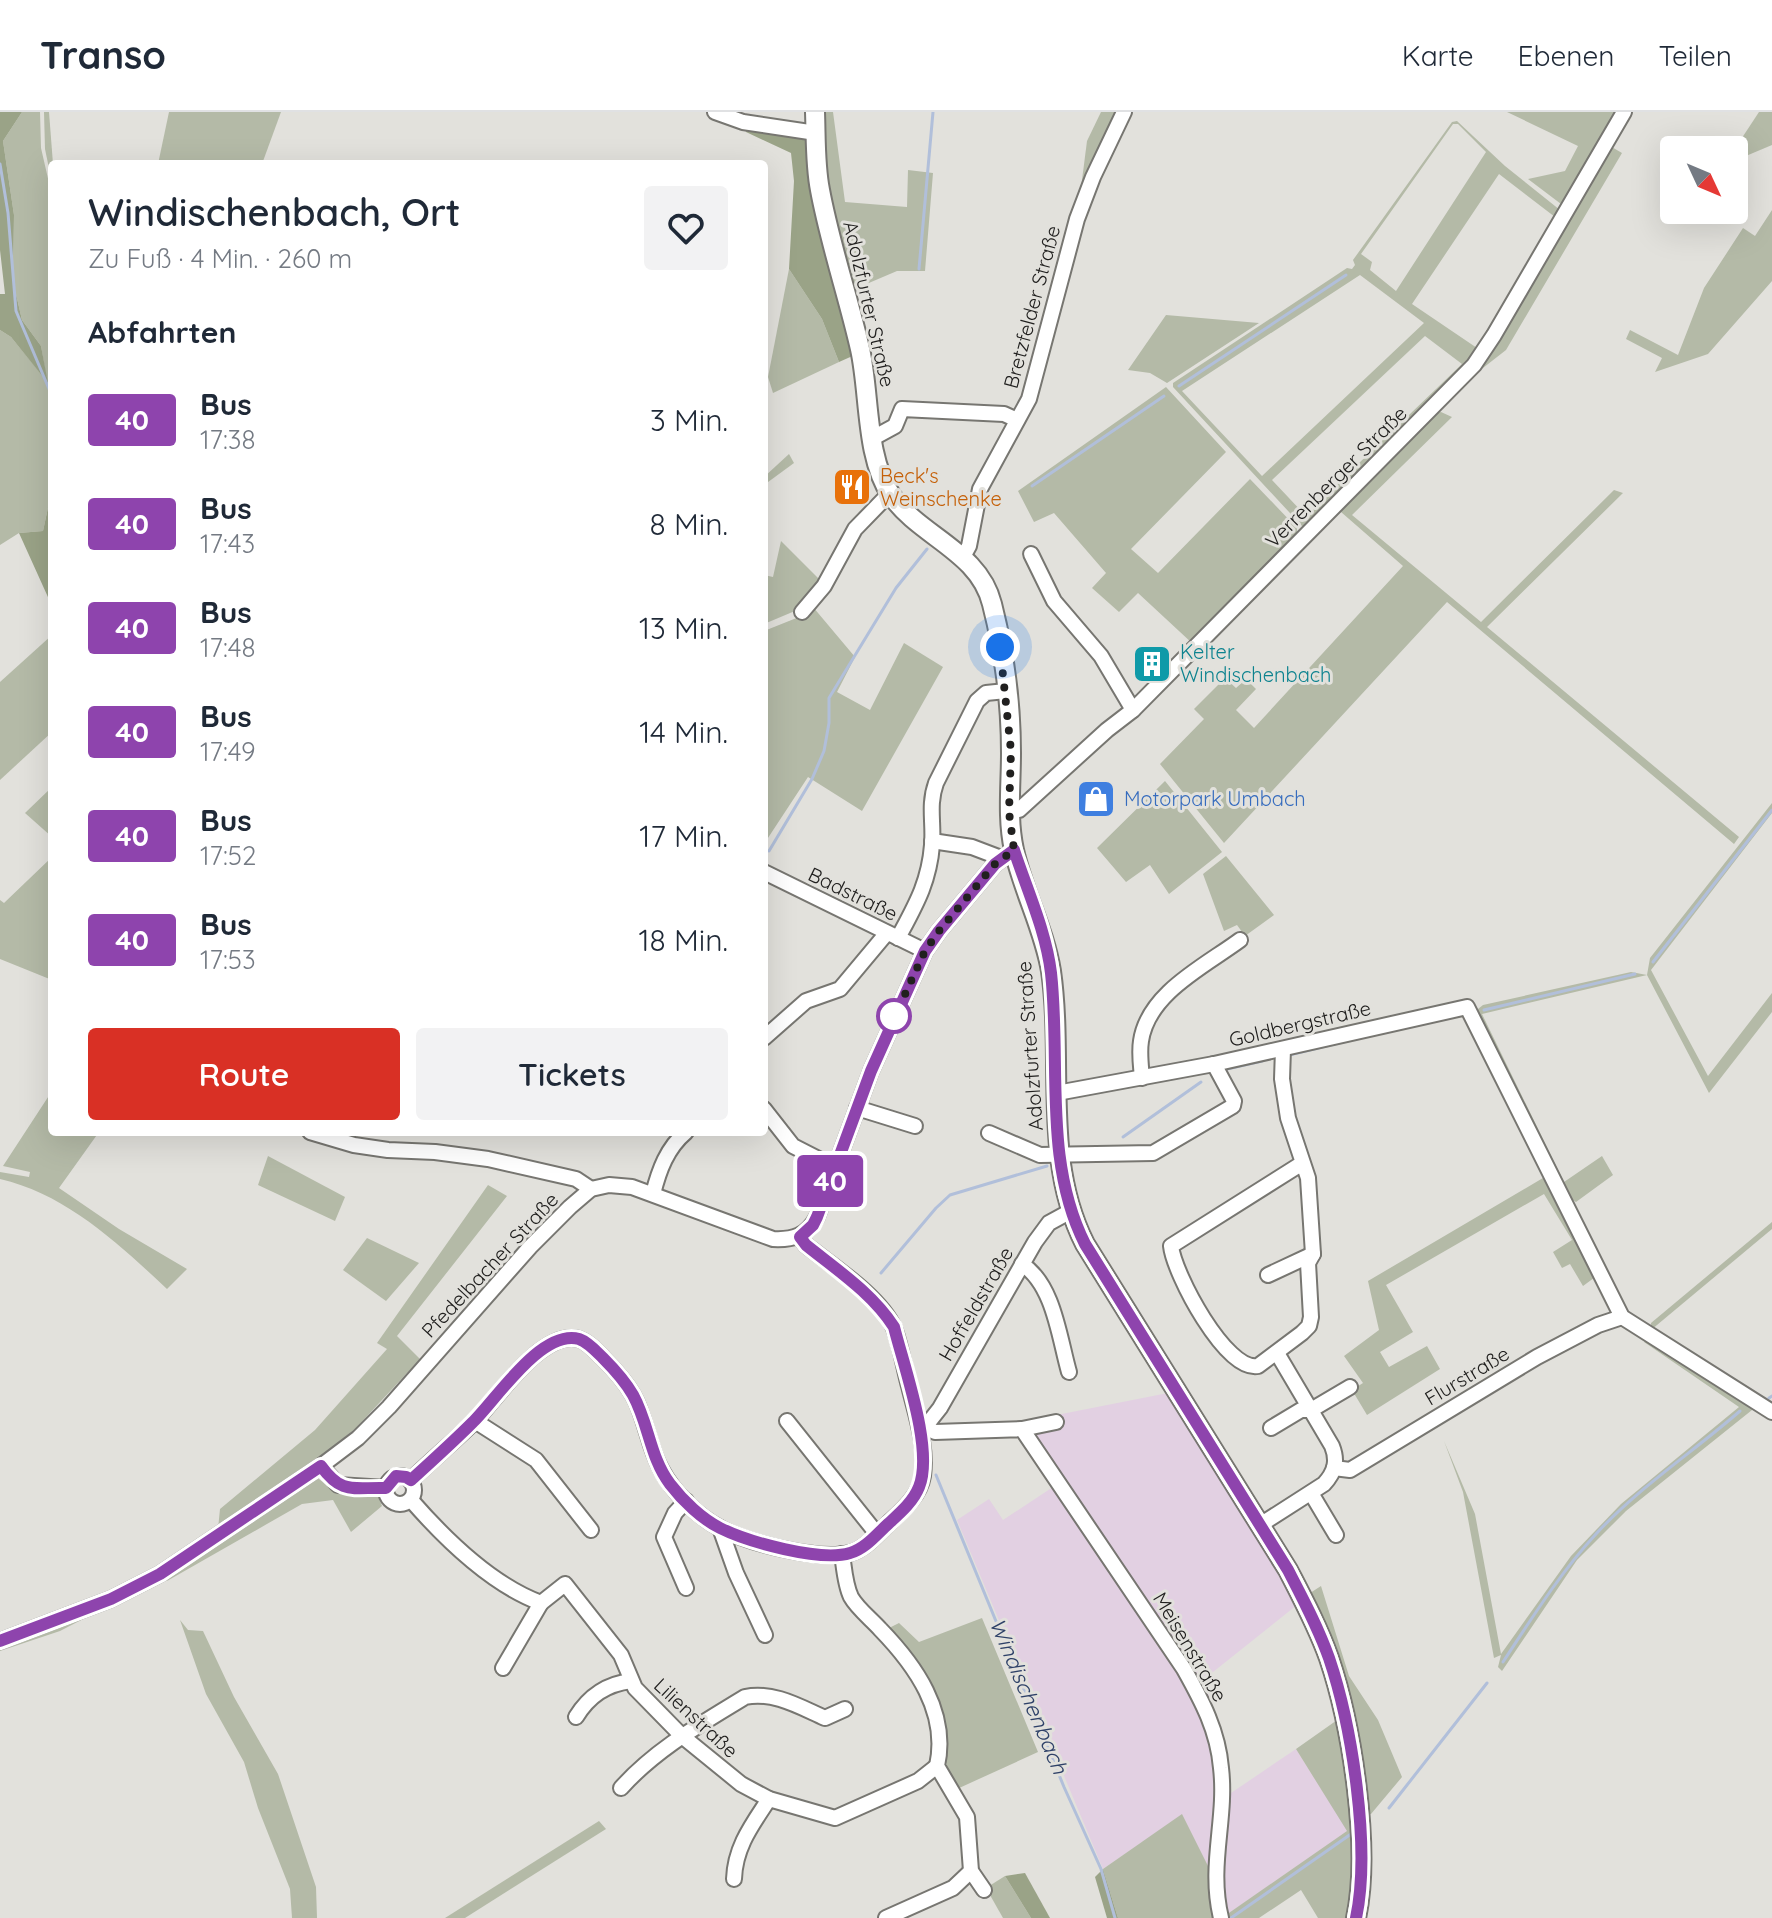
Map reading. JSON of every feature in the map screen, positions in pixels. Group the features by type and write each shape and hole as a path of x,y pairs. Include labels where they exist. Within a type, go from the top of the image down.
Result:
{"main road":[{"name":"Adolzfurter Straße","path":"815,112 819,187 861,350 878,466 890,493 919,525 975,569 991,600 1006,691 1011,751 1007,854 1041,930 1051,971 1059,1155 1071,1211 1085,1244 1288,1570 1315,1623 1341,1698 1361,1839 1363,1869 1356,1918"}],"street":[{"path":"715,112 743,122 816,133"},
{"name":"Bretzfelder Straße","path":"963,557 969,546 980,489 1029,399 1077,219 1124,112"},
{"name":"Verrenberger Straße","path":"1009,812 1019,810 1133,710 1474,365 1624,112"},
{"path":"873,438 895,426 902,409 1004,414 1017,420"},
{"path":"802,612 824,586 855,529 890,493"},
{"path":"1031,554 1054,601 1101,656 1133,710"},
{"path":"768,1034 806,1001 840,989 892,936 924,890 932,841 931,797 977,701 986,693 1006,691"},
{"path":"932,841 1007,854"},
{"path":"321,1136 377,1149 488,1159 576,1179 591,1189 620,1186 653,1194 773,1239 800,1237 817,1217 882,1044 925,951 1007,854"},
{"name":"Badstraße","path":"768,874 925,951"},
{"path":"1142,1078 1141,1039 1146,1021 1157,1005 1240,940"},
{"name":"Goldbergstraße","path":"1057,1093 1214,1064 1467,1007 1622,1317"},
{"path":"1283,1049 1282,1079 1288,1118 1308,1178 1313,1254 1308,1263 1311,1317 1309,1326 1277,1353 1258,1366 1251,1367 1240,1363 1220,1342 1184,1285 1171,1246 1301,1164"},
{"path":"989,1133 1040,1155 1158,1153 1233,1106 1234,1101 1214,1064"},
{"path":"857,1108 915,1126"},
{"path":"768,1114 793,1146 836,1168"},
{"path":"653,1194 666,1157 682,1136"},
{"name":"Pfedelbacher Straße","path":"0,1641 111,1599 160,1574 358,1438 530,1247 591,1189"},
{"name":"Hoffeldstraße","path":"922,1427 940,1408 1022,1264 1049,1223 1071,1211"},
{"path":"411,1480 475,1421 534,1356 550,1344 579,1339 592,1347 623,1380 634,1397 659,1466 671,1485 720,1528 758,1543 805,1553 852,1553 905,1508 917,1492 923,1477 922,1427 894,1327 862,1290 800,1237"},
{"path":"1268,1275 1313,1254"},
{"path":"1022,1264 1031,1270 1047,1296 1069,1372"},
{"path":"1622,1317 1772,1412"},
{"name":"Flurstraße","path":"1334,1468 1350,1470 1537,1357 1598,1325 1622,1317"},
{"path":"1260,1525 1311,1493 1332,1476 1334,1468 1332,1446 1277,1353"},
{"path":"1271,1428 1301,1410 1311,1410 1350,1387"},
{"path":"475,1421 536,1460 591,1530"},
{"path":"787,1421 877,1534"},
{"path":"922,1427 935,1432 1022,1429 1056,1422"},
{"name":"Meisenstraße","path":"1022,1429 1173,1651 1203,1702 1217,1741 1222,1771 1215,1882 1221,1918"},
{"path":"321,1466 338,1485 386,1488"},
{"path":"396,1476 411,1480 415,1490 411,1500 395,1504 387,1497 386,1488 396,1476"},
{"path":"1311,1493 1336,1535"},
{"path":"411,1500 486,1573 541,1603 503,1668"},
{"path":"686,1501 675,1513 664,1537 686,1588"},
{"path":"720,1528 736,1573 765,1635"},
{"path":"842,1554 851,1597 908,1658 926,1686 935,1715 940,1751 937,1766 967,1817 971,1871 984,1890"},
{"name":"Lilienstraße","path":"541,1603 565,1584 621,1655 631,1681 682,1736 741,1784 769,1799 835,1818 918,1781 937,1766"},
{"path":"576,1717 589,1697 618,1682 631,1681"},
{"path":"621,1788 640,1766 745,1697 757,1694 776,1697 825,1718 845,1709"},
{"path":"734,1879 742,1839 769,1799"},
{"path":"886,1918 953,1888 971,1871"}],"shaded area":[{"path":"1168,1393 1297,1605 1203,1680 1223,1732 1231,1793 1296,1749 1348,1831 1222,1918 1182,1815 1103,1869 957,1520 989,1499 1003,1520 1053,1487 1011,1424"}],"green space":[{"path":"0,112 22,112 3,141 14,215 13,281 22,320 41,346 48,383 11,337 0,330 0,294 5,294 0,250"},
{"path":"22,112 40,112 41,148 48,179 48,508 43,531 19,533 0,545 0,330 11,337 47,381 41,346 22,320 13,281 14,215 3,141"},
{"path":"44,112 49,112 53,160 48,160 48,164"},
{"path":"169,112 281,112 263,160 159,160"},
{"path":"821,112 833,112 845,202 907,207 908,170 933,173 925,271 897,271 850,291 824,185"},
{"path":"1101,112 1124,112 1077,219 1087,141"},
{"path":"1507,112 1619,112 1565,207 1528,179 1565,171 1578,146"},
{"path":"1759,112 1772,112 1772,145 1748,155 1748,136 1743,136"},
{"path":"1457,121 1505,166 1560,210 1469,365 1307,527 1302,526 1173,387 1173,383 1347,268 1352,269 1355,265 1353,260 1452,122","holes":["1453,124 1458,124 1486,152 1396,291 1370,270 1372,262 1361,254","1499,174 1555,217 1477,348 1412,304","1360,275 1424,323 1262,476 1182,391","1425,336 1462,364 1305,515 1272,480"]},
{"path":"744,124 803,138 810,147 857,354 839,362 822,319 789,269 794,181 791,153 746,132"},
{"path":"1610,146 1622,153 1506,350 1474,375 1446,405 1445,402"},
{"path":"1772,210 1772,281 1708,354 1655,372 1662,358 1626,339 1630,330 1678,355 1704,288 1743,228 1755,236"},
{"path":"789,269 822,319 839,362 773,393 768,377"},
{"path":"1166,315 1259,323 1167,383 1150,373 1128,370"},
{"path":"1166,387 1226,452 1131,549 1158,573 1250,479 1297,528 1297,538 1193,644 1138,593 1119,612 1092,588 1106,573 1054,513 1034,522 1018,491"},
{"path":"1435,413 1452,417 1352,515 1481,622 1614,490 1623,493 1487,627 1739,837 1734,844 1447,602 1224,843 1160,764 1204,719 1194,709 1225,678 1236,688 1246,679 1256,689 1236,710 1254,728 1403,566 1341,512 1344,502"},
{"path":"789,454 794,463 768,482 768,473"},
{"path":"48,508 48,597 19,533 43,531"},
{"path":"781,541 822,582 802,608 768,622 768,576 773,577"},
{"path":"813,607 855,657 837,692 870,710 904,643 943,667 862,811 808,777 768,838 768,629 799,617"},
{"path":"48,639 48,736 0,780 0,682"},
{"path":"1165,781 1222,852 1169,894 1150,865 1126,882 1097,848"},
{"path":"48,791 48,833 25,813"},
{"path":"1772,803 1772,813 1651,970 1708,1076 1772,993 1772,1012 1709,1093 1647,975 1650,958"},
{"path":"1226,856 1274,915 1245,936 1237,925 1224,931 1203,874"},
{"path":"48,861 48,978 0,959 0,900 4,903"},
{"path":"1631,972 1647,975 1482,1014 1564,1182 1602,1156 1613,1175 1576,1202 1565,1195 1477,1016 1478,1009 1483,1005"},
{"path":"48,1097 48,1136 96,1136 59,1188 119,1229 187,1269 167,1289 110,1238 69,1209 24,1186 0,1179 0,1172 29,1177 30,1172 3,1166"},
{"path":"268,1156 345,1197 335,1221 258,1185"},
{"path":"1548,1175 1598,1275 1583,1286 1570,1264 1562,1268 1553,1252 1572,1240 1544,1194 1386,1285 1413,1332 1380,1352 1389,1367 1427,1346 1440,1369 1367,1415 1352,1390 1363,1383 1344,1356 1379,1330 1368,1281"},
{"path":"488,1185 507,1196 397,1336 420,1359 356,1428 318,1459 218,1529 220,1509 315,1430 387,1349 377,1343"},
{"path":"1772,1222 1772,1229 1651,1330 1651,1323"},
{"path":"367,1238 419,1263 386,1301 343,1270"},
{"path":"1650,1337 1757,1406 1626,1511 1577,1560 1502,1671 1498,1667 1501,1655 1494,1658 1463,1492 1444,1441 1475,1514 1501,1654 1571,1556 1621,1504 1739,1407 1644,1342"},
{"path":"319,1479 334,1491 377,1493 382,1506 351,1532 333,1500 302,1504 167,1581 170,1572 310,1480"},
{"path":"1321,1586 1349,1676 1378,1720 1402,1777 1371,1814 1365,1814 1307,1595"},
{"path":"114,1603 60,1631 0,1651 0,1646"},
{"path":"982,1618 1038,1752 957,1789 946,1760 940,1715 932,1690 914,1657 889,1628 899,1623 919,1642"},
{"path":"180,1620 188,1630 203,1631 234,1697 278,1774 316,1887 317,1918 292,1918 290,1889 258,1808 244,1762 206,1694"},
{"path":"1340,1718 1357,1832 1352,1918 1318,1918 1301,1890 1259,1918 1227,1918 1226,1915 1347,1831 1296,1749"},
{"path":"1182,1814 1210,1870 1215,1918 1118,1918 1103,1869"},
{"path":"599,1821 606,1829 465,1918 445,1918"},
{"path":"1103,1869 1118,1918 1107,1918 1095,1877"},
{"path":"1025,1873 1050,1918 1031,1918 1005,1876"},
{"path":"1005,1876 1031,1918 1003,1918 986,1888"}],"waterway":[{"path":"919,269 933,112"},
{"name":"Windischenbach","path":"0,164 8,213 16,311 48,387"},
{"path":"1179,386 1346,275"},
{"path":"1032,486 1164,396"},
{"path":"769,851 812,779 824,751 829,698 896,588 927,549"},
{"path":"1653,962 1772,810"},
{"path":"1484,1010 1635,974"},
{"path":"1289,1055 1351,1040"},
{"path":"1227,1069 1262,1061"},
{"path":"1123,1137 1201,1082"},
{"path":"881,1273 950,1195 1047,1166"},
{"path":"1503,1662 1558,1580 1612,1517 1740,1411"},
{"name":"Windischenbach","path":"936,1475 1064,1787 1101,1869 1115,1918"},
{"path":"1389,1808 1487,1683"},
{"path":"1231,1918 1351,1834"}],"bus line":[{"name":"40","path":"0,1641 111,1599 160,1574 321,1466 332,1482 344,1487 386,1488 387,1483 396,1476 411,1480 475,1421 534,1356 550,1344 566,1339 579,1339 592,1347 623,1380 634,1397 659,1466 671,1485 702,1516 720,1528 758,1543 805,1553 852,1553 863,1546 905,1508 917,1492 923,1477 920,1428 894,1327 862,1290 800,1237 817,1217 871,1071 925,951 995,864 1014,850 1041,930 1051,971 1059,1155 1071,1211 1085,1244 1288,1570 1315,1623 1341,1698 1356,1797 1363,1869 1356,1918"}],"place":[{"name":"Beck's Weinschenke","path":"852,487"},
{"name":"Kelter Windischenbach","path":"1152,664"},
{"name":"Motorpark Umbach","path":"1096,799"}],"route":[{"path":"894,1016 925,951 939,931 995,864 1014,850 1009,812 1011,751 1000,647"}]}
